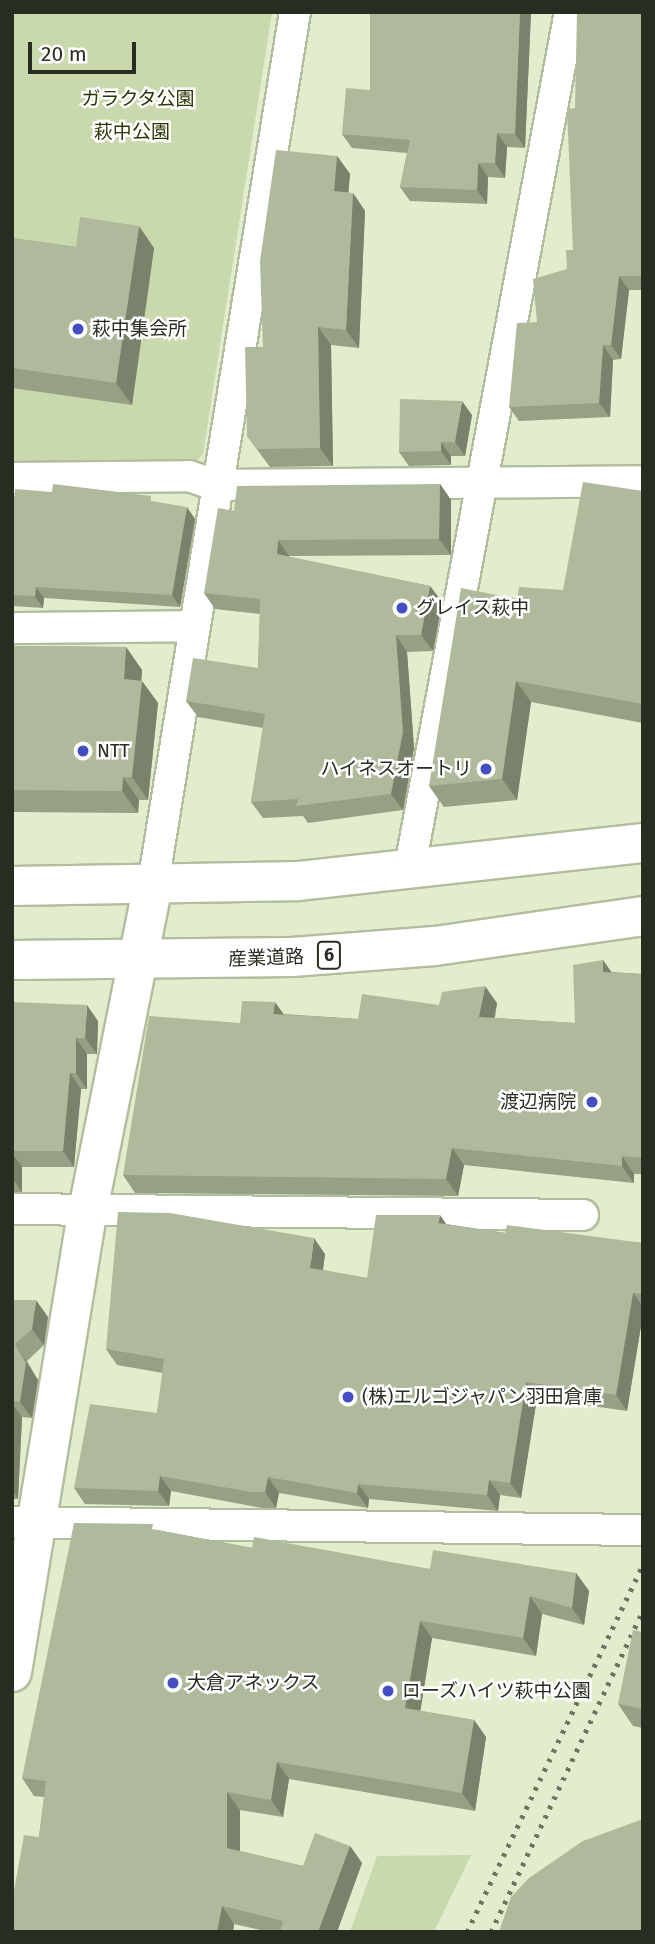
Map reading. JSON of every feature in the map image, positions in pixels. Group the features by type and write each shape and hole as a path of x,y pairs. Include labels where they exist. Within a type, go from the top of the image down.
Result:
{"main road":[{"path":"12,886 153,884 409,872 643,843"},
{"path":"12,1672 26,1522 88,1210 134,959 153,884"},
{"name":"産業道路","path":"12,960 134,959 435,946 643,916"}],"street":[{"path":"153,884 215,485 295,12"},
{"path":"409,872 569,12"},
{"path":"12,478 189,476 215,485 643,481"},
{"path":"12,628 195,626"},
{"path":"12,1209 583,1215"},
{"path":"26,1522 643,1530"}],"green space":[{"name":"萩中公園","path":"12,12 272,12 203,454 192,466 12,466"},
{"path":"471,1855 434,1932 350,1932 377,1856"}],"building":[{"path":"370,12 520,12 515,134 497,133 495,163 478,163 477,190 400,187 410,140 342,134 346,88 370,90"},
{"path":"577,12 643,12 643,276 619,276 611,345 603,345 599,403 509,407 517,323 537,322 533,279 567,269 566,250 573,250 567,109 575,108"},
{"path":"276,150 337,156 334,191 353,193 346,330 318,327 320,448 258,449 247,436 245,347 263,347 260,261"},
{"name":"萩中集会所","path":"80,217 139,226 116,383 12,368 12,238 76,247"},
{"path":"400,399 462,401 455,442 441,442 441,451 399,452"},
{"path":"583,482 643,491 643,704 516,681 502,779 429,786 461,588 517,599 519,587 563,590"},
{"path":"53,484 151,496 151,501 187,507 172,595 36,587 35,596 12,595 12,496 15,496 15,489 52,492"},
{"path":"440,484 439,539 278,540 277,554 430,586 421,635 396,635 403,732 391,794 296,806 298,799 251,802 265,714 186,701 193,658 258,668 260,599 204,593 218,508 234,511 237,486"},
{"name":"NTT","path":"12,646 126,647 124,679 142,681 132,777 123,777 122,791 12,790"},
{"path":"603,960 603,972 643,974 643,1158 622,1156 622,1166 452,1148 446,1179 123,1175 149,1016 240,1023 242,1001 275,1002 273,1014 358,1019 362,994 439,1005 442,992 485,986 479,1017 575,1023 573,965"},
{"path":"12,1002 87,1005 85,1038 76,1038 76,1073 70,1073 63,1151 12,1151"},
{"path":"118,1212 170,1213 314,1238 310,1268 367,1278 376,1215 440,1215 438,1223 505,1233 507,1225 643,1243 643,1294 633,1293 616,1395 526,1382 510,1483 489,1480 487,1495 358,1484 357,1493 268,1477 265,1492 251,1492 160,1476 158,1491 74,1488 90,1404 157,1413 164,1359 106,1349"},
{"path":"12,1300 36,1300 32,1329 15,1344 26,1363 20,1402 12,1401"},
{"path":"74,1523 153,1524 152,1529 252,1548 254,1537 430,1569 433,1550 576,1573 572,1608 530,1596 523,1638 420,1621 405,1708 474,1720 462,1793 277,1762 271,1800 227,1792 227,1848 303,1866 315,1833 350,1846 318,1932 280,1932 283,1921 222,1906 217,1932 12,1932 12,1902 24,1835 39,1837 46,1781 22,1778"},
{"path":"633,1630 643,1632 643,1709 618,1704"},
{"path":"643,1819 643,1932 499,1932 511,1897 529,1878 583,1841"}],"railway":[{"path":"467,1932 643,1565"},
{"path":"491,1932 643,1610"}],"place":[{"name":"萩中集会所","path":"78,329"},
{"name":"グレイス萩中","path":"402,608"},
{"name":"NTT","path":"83,751"},
{"name":"ハイネスオートリ","path":"486,769"},
{"name":"渡辺病院","path":"592,1102"},
{"name":"(株)エルゴジャパン羽田倉庫","path":"348,1397"},
{"name":"大倉アネックス","path":"173,1683"},
{"name":"ローズハイツ萩中公園","path":"388,1691"}],"park label":[{"name":"ガラクタ公園","path":"138,99"}]}
